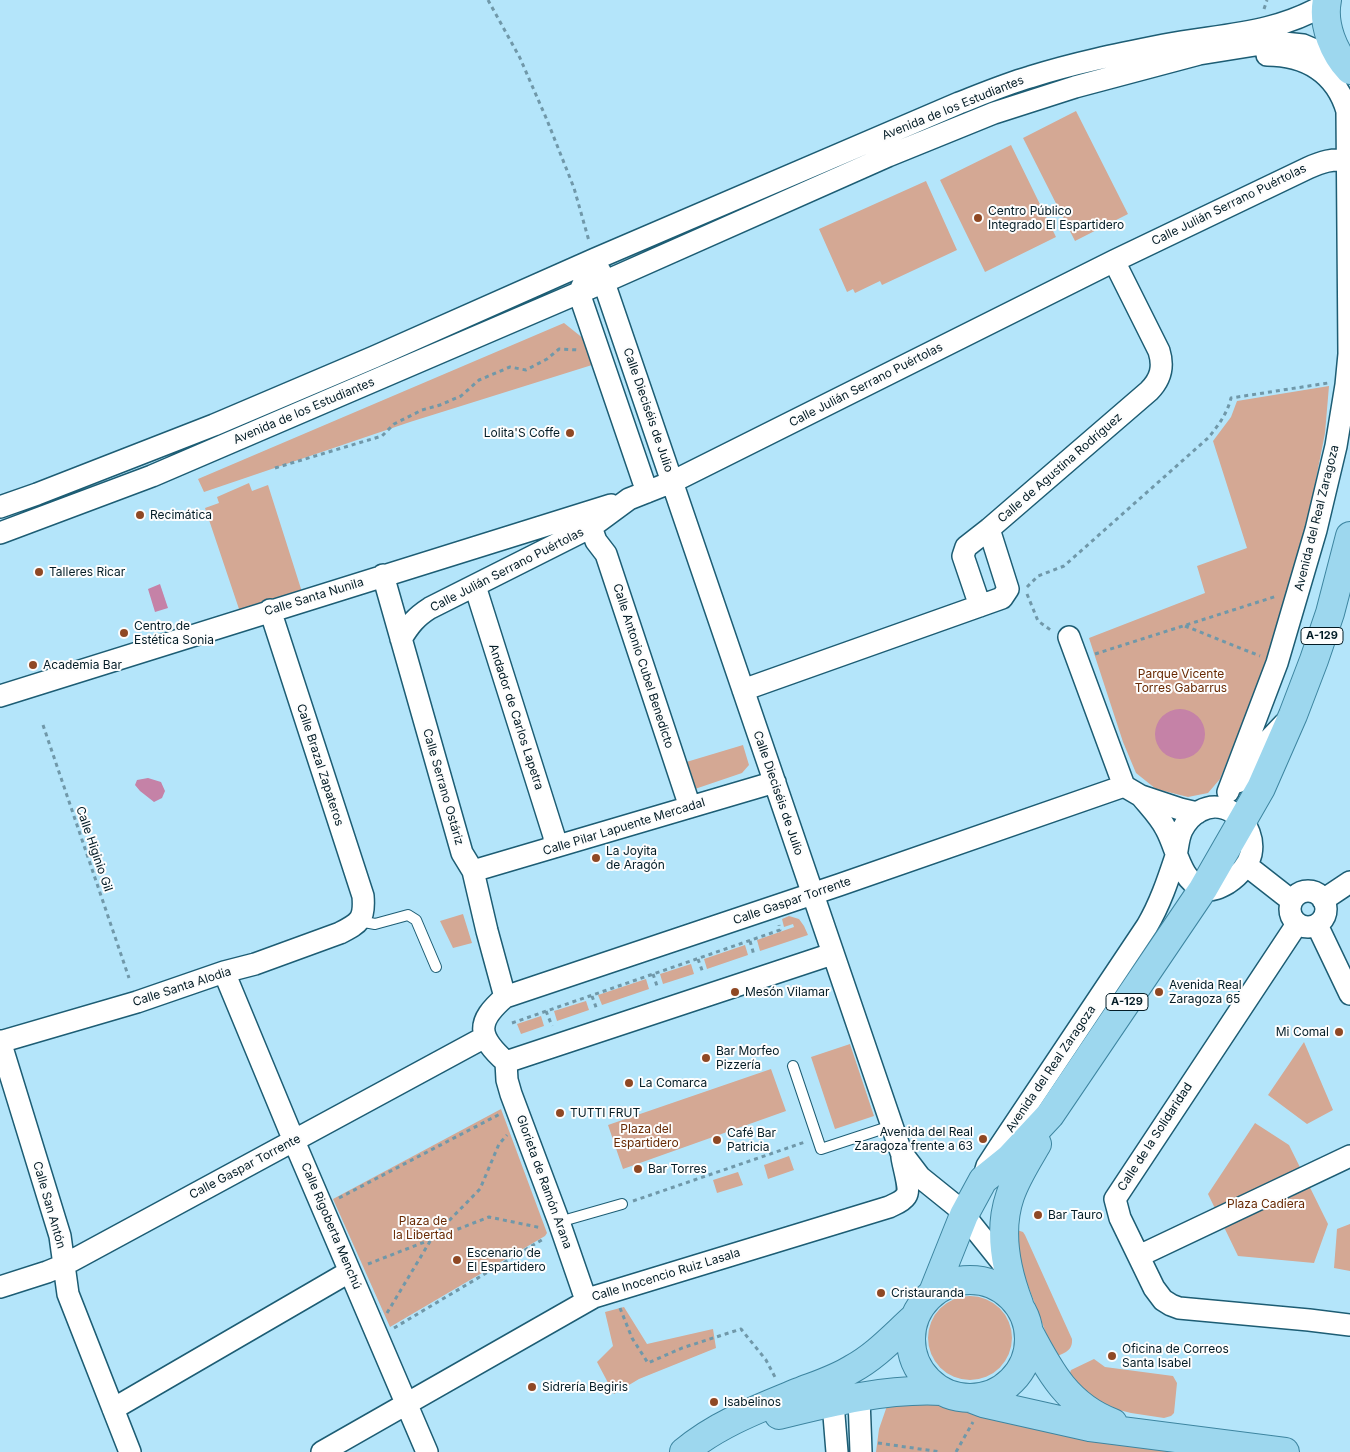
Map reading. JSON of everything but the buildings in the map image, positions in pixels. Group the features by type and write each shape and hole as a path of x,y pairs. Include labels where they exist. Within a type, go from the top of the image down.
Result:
{"main road":[{"path":"1326,2 1327,25 1331,40 1346,66"},
{"name":"Avenida del Real Zaragoza","path":"934,1290 964,1216 983,1180 1008,1159 1050,1115 1203,889 1261,788 1293,715 1314,660 1330,613 1350,536"},
{"name":"Avenida del Real Zaragoza","path":"1019,1304 1008,1270 1005,1218 1010,1196 1050,1115"},
{"path":"942,1391 924,1377 912,1355 910,1342 914,1318 920,1306 934,1290 956,1281 974,1279 992,1284 1006,1292 1019,1304 1029,1332 1028,1351 1021,1368 1009,1383 993,1393 975,1398 976,1400"},
{"path":"684,1452 718,1429 755,1410 822,1384 852,1369 876,1352 914,1318"},
{"path":"1029,1332 1051,1372 1069,1395 1084,1409 1109,1422 1135,1432"},
{"path":"695,1452 779,1415 846,1401 925,1390 942,1391 1090,1427 1285,1452"}],"street":[{"name":"Avenida de los Estudiantes","path":"0,507 214,424 374,357 595,259 959,103 1023,79 1087,62 1163,45 1278,26 1297,19 1326,2"},
{"name":"Avenida de los Estudiantes","path":"0,533 152,476 579,293 943,133 994,113 1075,87 1199,54 1274,42 1303,45 1346,66"},
{"name":"Avenida de los Estudiantes","path":"1127,73 1263,55 1279,55 1313,65"},
{"name":"Avenida del Real Zaragoza","path":"1228,792 1277,663 1316,530 1336,446 1346,380 1349,354 1347,111 1344,100 1332,81 1313,65"},
{"name":"Calle Julián Serrano Puértolas","path":"401,639 410,624 430,608 591,527 638,496 672,482 1114,261 1322,161 1337,159 1348,161"},
{"path":"595,259 604,282"},
{"path":"595,259 579,293 599,351 638,496"},
{"name":"Calle de Agustina Rodríguez","path":"743,690 1002,598 1008,590 989,529 1150,391 1157,382 1162,369 1158,351 1114,261"},
{"name":"Calle Dieciséis de Julio","path":"604,282 900,1152 920,1177 956,1206 1008,1270"},
{"name":"Calle Santa Nunila","path":"0,696 638,496"},
{"name":"Calle Antonio Cubel Benedicto","path":"591,527 596,541 606,554 690,807"},
{"path":"980,606 963,556 966,547 989,529"},
{"name":"Calle Serrano Ostáriz","path":"383,575 462,853 473,871 505,997"},
{"name":"Andador de Carlos Lapetra","path":"475,586 554,836 554,847"},
{"name":"Calle Brazal Zapateros","path":"270,610 363,896 364,910 359,921"},
{"path":"1069,637 1133,791 1162,821 1187,876 1203,889 1213,890 1226,884 1239,874 1246,865 1250,858 1252,846 1249,834 1243,820 1230,810 1225,808 1204,809 1172,806 1133,791"},
{"name":"Avenida del Real Zaragoza","path":"983,1180 987,1166 998,1148 1155,913 1177,853 1182,830 1188,821 1228,792 1245,774 1265,744 1293,715"},
{"name":"Calle Pilar Lapuente Mercadal","path":"473,871 775,782"},
{"name":"Calle Gaspar Torrente","path":"0,1287 64,1265 485,1038 483,1026 485,1020 496,1005 505,997 813,894 1133,791"},
{"path":"1246,865 1292,901"},
{"path":"1323,900 1350,882"},
{"path":"1307,924 1324,916 1326,910 1323,900 1319,895 1307,891 1301,892 1292,901 1291,916 1307,924 1350,994"},
{"name":"Calle Santa Alodia","path":"0,1042 137,1002 224,972 256,964 340,934 359,921"},
{"name":"Calle de la Solidaridad","path":"1307,924 1115,1199 1120,1218 1158,1294 1171,1305 1179,1308 1350,1325"},
{"path":"485,1038 495,1052 506,1062 832,954"},
{"name":"Calle Rigoberta Menchú","path":"224,972 294,1141 381,1328 406,1403 427,1452"},
{"name":"Calle San Antón","path":"0,1042 58,1229 62,1244 68,1294 130,1452"},
{"name":"Glorieta de Ramón Arana","path":"506,1062 507,1080 553,1229 586,1300"},
{"name":"Calle Inocencio Ruiz Lasala","path":"322,1452 586,1300 880,1210 899,1202 908,1194 900,1152"},
{"path":"1139,1256 1350,1156"},
{"path":"113,1409 351,1272"},
{"path":"846,1401 869,1448"},
{"path":"836,1452 846,1401"}],"lane":[{"path":"359,921 375,924 408,915 416,920 436,967"},
{"path":"793,1066 821,1149 891,1126"},
{"path":"553,1229 622,1204"}],"path":[{"path":"488,0 520,58 547,120 574,188 595,259"},
{"path":"275,468 382,436 394,424 422,410 462,396 480,380 510,367 526,370 547,359 559,349 599,351"},
{"path":"1069,637 1054,632 1038,621 1026,591 1028,586 1038,576 1064,566 1208,438 1228,409 1231,398 1346,380"},
{"path":"1077,659 1299,588"},
{"path":"1184,625 1277,663"},
{"name":"Calle Higinio Gil","path":"43,725 129,978"},
{"path":"512,1023 780,930 777,918"},
{"path":"750,940 754,955"},
{"path":"698,959 703,973"},
{"path":"653,974 658,989"},
{"path":"592,996 597,1010"},
{"path":"546,1011 552,1026"},
{"path":"332,1202 505,1111"},
{"path":"622,1204 818,1138"},
{"path":"381,1328 432,1238 480,1189 500,1144"},
{"path":"351,1272 432,1238 489,1217 553,1229"},
{"path":"381,1328 553,1229"},
{"path":"614,1291 632,1338 648,1364 682,1348 741,1329 766,1360 780,1386"},
{"path":"956,1452 976,1400"},
{"path":"869,1448 942,1452"}],"green space":[{"path":"1076,111 1128,214 1075,241 1023,138"},
{"path":"1011,145 1056,237 985,272 940,180"},
{"path":"926,181 957,250 882,285 880,281 855,293 853,289 847,292 819,229"},
{"path":"564,323 599,351 592,365 410,422 204,492 198,479"},
{"name":"Parque Vicente Torres Gabarrus","path":"1329,386 1325,433 1307,525 1284,612 1220,779 1208,793 1188,797 1156,789 1136,773 1123,742 1089,638 1205,593 1197,566 1247,548 1213,441 1231,417 1237,401"},
{"path":"249,483 252,491 268,485 302,592 240,612 205,508 219,503 217,497"},
{"path":"743,745 749,765 742,773 692,790 683,763"},
{"path":"463,914 472,943 453,948 440,921"},
{"path":"789,916 799,919 808,935 760,951 757,940 794,927 793,924 784,927 782,919"},
{"path":"745,945 748,955 707,969 704,959"},
{"path":"691,964 694,974 663,984 660,974"},
{"path":"646,979 649,989 602,1005 598,995"},
{"path":"586,1001 589,1010 557,1021 554,1011"},
{"path":"541,1016 544,1026 521,1034 517,1024"},
{"path":"1304,1042 1333,1110 1307,1124 1268,1095"},
{"path":"850,1044 874,1116 835,1129 811,1057"},
{"name":"Plaza del Espartidero","path":"771,1069 786,1111 623,1169 608,1125"},
{"name":"Plaza de la Libertad","path":"501,1109 547,1233 545,1236 390,1327 333,1199"},
{"name":"Plaza Cadiera","path":"1255,1123 1289,1145 1328,1224 1314,1263 1238,1256 1208,1194"},
{"path":"789,1156 794,1170 768,1179 764,1165"},
{"path":"738,1172 743,1185 717,1193 713,1180"},
{"path":"1350,1224 1350,1271 1334,1268 1337,1229"},
{"path":"1017,1230 1025,1235 1072,1339 1069,1349 1055,1357 1018,1259"},
{"path":"970,1296 986,1299 1000,1308 1009,1322 1012,1338 1009,1354 1000,1368 986,1377 970,1380 954,1377 940,1368 931,1354 928,1338 931,1322 940,1308 954,1299"},
{"path":"624,1307 647,1344 713,1329 716,1348 639,1379 614,1394 597,1362 613,1346 605,1312"},
{"path":"1094,1359 1105,1367 1173,1376 1177,1383 1174,1413 1164,1418 1131,1413 1115,1409 1089,1396 1069,1375 1071,1370"},
{"path":"925,1397 1181,1452 876,1452 879,1429 888,1403"}],"shaded area":[{"path":"160,584 168,608 155,612 148,589"},
{"path":"1180,709 1190,711 1198,716 1203,724 1205,734 1203,744 1198,752 1190,757 1180,759 1170,757 1162,752 1157,744 1155,734 1157,724 1162,716 1170,711"},
{"path":"148,778 161,782 165,791 162,798 154,802 135,785 137,780"}],"place":[{"name":"Centro Público Integrado El Espartidero","path":"978,218"},
{"name":"Lolita'S Coffe","path":"570,433"},
{"name":"Recimática","path":"140,515"},
{"name":"Talleres Ricar","path":"39,572"},
{"name":"Centro de Estética Sonia","path":"124,633"},
{"name":"Academia Bar","path":"33,665"},
{"name":"La Joyita de Aragón","path":"596,858"},
{"name":"Mesón Vilamar","path":"735,992"},
{"name":"Avenida Real Zaragoza 65","path":"1159,992"},
{"name":"Mi Comal","path":"1339,1032"},
{"name":"Bar Morfeo Pizzería","path":"706,1058"},
{"name":"La Comarca","path":"629,1083"},
{"name":"TUTTI FRUT","path":"560,1113"},
{"name":"Avenida del Real Zaragoza frente a 63","path":"983,1139"},
{"name":"Café Bar Patricia","path":"717,1140"},
{"name":"Bar Torres","path":"638,1169"},
{"name":"Bar Tauro","path":"1038,1215"},
{"name":"Escenario de El Espartidero","path":"457,1260"},
{"name":"Cristauranda","path":"881,1293"},
{"name":"Oficina de Correos Santa Isabel","path":"1112,1356"},
{"name":"Sidrería Begiris","path":"532,1387"},
{"name":"Isabelinos","path":"714,1402"}]}
